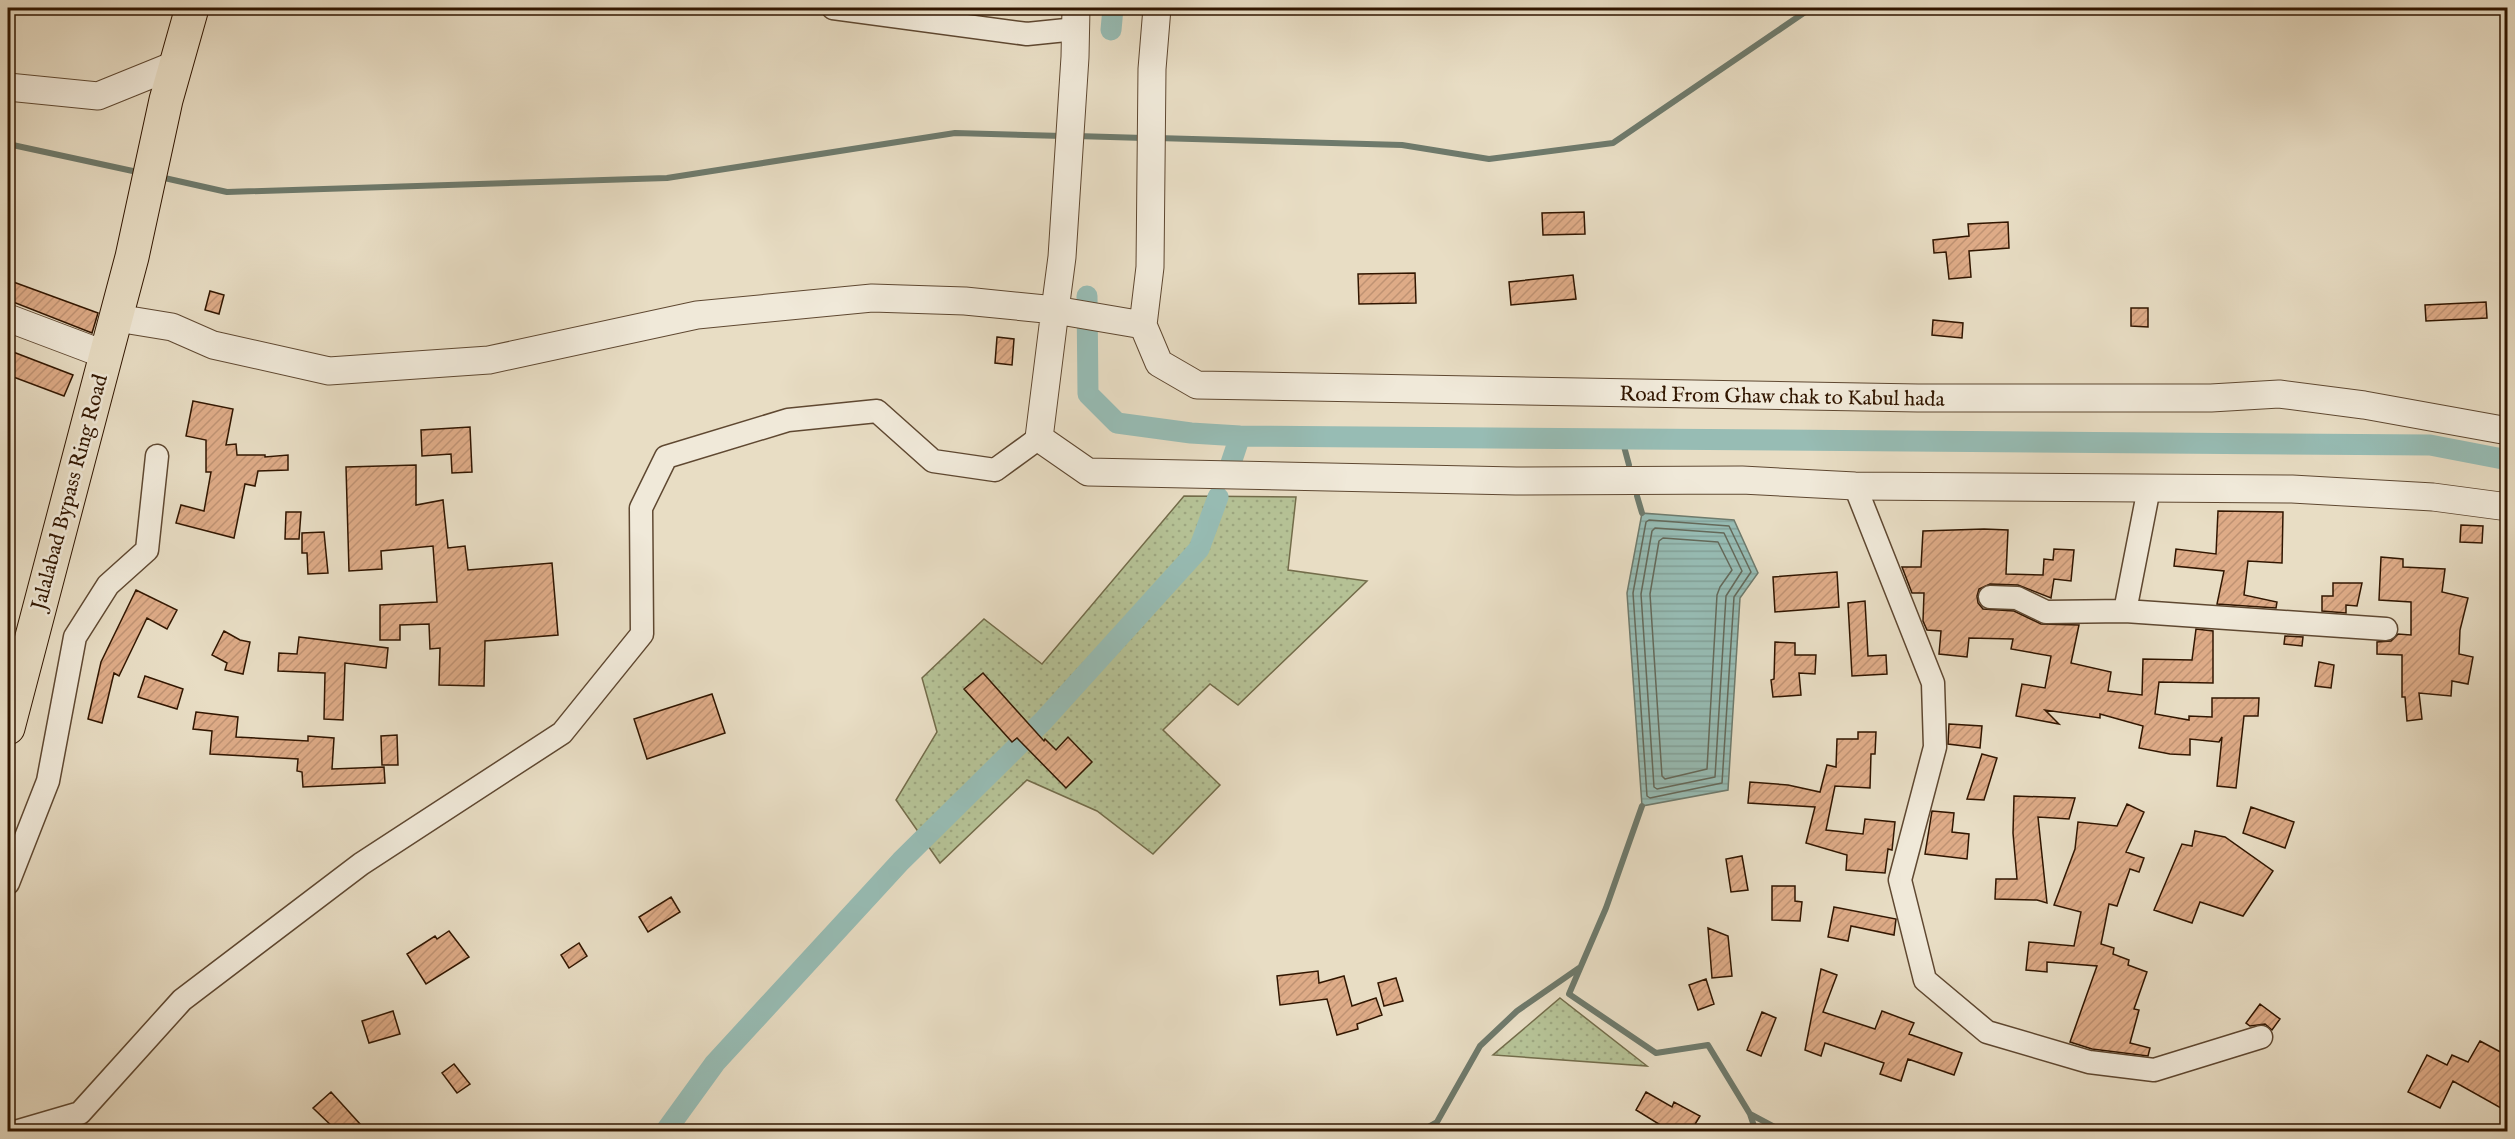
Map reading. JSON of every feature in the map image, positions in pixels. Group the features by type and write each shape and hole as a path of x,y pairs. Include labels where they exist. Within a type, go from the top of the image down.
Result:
{"highway":[{"name":"Jalalabad Bypass Ring Road","path":"8,728 117,318 166,100 192,8"}],"street":[{"path":"8,1128 14,1131 80,1113 182,1000 362,864 562,733 642,634 641,508 666,458 788,420 877,411 933,461 995,470 1039,438 1061,310 1076,18 1027,34 832,8"},
{"name":"Road From Ghaw chak to Kabul hada","path":"1157,8 1152,69 1150,267 1134,323 1159,363 1197,385 1918,398 2211,398 2279,394 2376,407 2508,431"},
{"path":"8,87 98,96 177,64"},
{"path":"117,318 172,327 213,345 329,371 489,360 697,315 872,298 965,301 1061,310 1134,323"},
{"path":"8,318 106,355"},
{"path":"1039,438 1088,472 1516,481 1742,480 1855,486 2292,489 2433,497 2508,507"},
{"path":"8,883 48,781 75,637 108,585 147,550 157,456"},
{"path":"1855,486 1933,683 1935,747 1900,880 1925,980 1987,1032 2089,1062 2154,1070 2260,1036"},
{"path":"2126,611 2149,488"},
{"path":"1990,597 2017,598 2046,612 2126,611 2386,629"}],"green space":[{"path":"1184,496 1296,497 1288,570 1367,581 1238,705 1210,684 1163,730 1220,785 1153,854 1097,811 1027,780 940,863 896,800 937,732 922,678 984,619 1042,664"},
{"path":"1560,998 1647,1066 1493,1055"}],"water":[{"path":"1642,513 1734,520 1758,573 1740,598 1728,790 1642,806 1627,593"}],"building":[{"path":"1584,212 1585,234 1543,235 1542,213"},
{"path":"2008,222 2009,248 1969,251 1971,277 1949,279 1946,252 1934,253 1933,240 1969,236 1968,224"},
{"path":"1415,273 1416,303 1359,304 1358,274"},
{"path":"1573,275 1576,299 1511,305 1509,282"},
{"path":"8,280 98,313 92,333 8,300"},
{"path":"210,291 224,295 219,314 205,310"},
{"path":"2486,302 2487,318 2426,321 2425,305"},
{"path":"2131,308 2148,308 2148,327 2131,326"},
{"path":"1933,320 1963,323 1962,338 1932,335"},
{"path":"997,337 1014,339 1012,365 995,363"},
{"path":"8,350 73,375 64,396 8,375"},
{"path":"193,401 233,409 226,445 236,444 237,455 265,455 265,457 288,455 288,470 258,471 255,486 245,484 234,538 176,523 181,505 204,511 211,472 206,472 206,440 186,436"},
{"path":"470,427 472,472 452,473 451,454 422,456 421,430"},
{"path":"416,465 416,505 443,500 448,548 465,546 468,570 552,563 558,635 485,641 484,686 439,685 440,648 430,649 429,624 400,625 400,640 380,640 380,605 437,602 433,546 381,551 382,569 349,571 346,467"},
{"path":"2218,511 2283,512 2282,563 2248,561 2244,595 2277,602 2276,608 2217,604 2224,571 2174,566 2176,549 2216,554"},
{"path":"286,512 301,512 299,539 285,539"},
{"path":"2461,525 2483,526 2482,543 2460,542"},
{"path":"2008,530 2006,574 2043,575 2044,559 2053,560 2054,549 2074,550 2071,581 2054,579 2051,598 2018,585 1990,584 1979,589 1978,603 1983,609 2014,611 2041,624 2079,625 2071,663 2111,672 2108,691 2142,695 2143,659 2192,660 2196,629 2213,631 2213,683 2159,682 2155,714 2189,720 2189,716 2212,717 2212,698 2259,698 2258,716 2244,716 2236,788 2217,786 2222,737 2219,742 2190,739 2190,755 2170,754 2139,748 2143,726 2100,714 2100,718 2045,710 2059,724 2016,716 2022,684 2045,688 2051,656 2011,649 2013,639 1969,638 1967,657 1939,654 1941,631 1927,630 1923,621 1924,593 1912,593 1902,567 1921,567 1923,531"},
{"path":"324,532 328,573 308,574 307,553 302,553 302,533"},
{"path":"2381,557 2403,559 2403,567 2445,569 2442,592 2468,598 2460,630 2459,654 2473,657 2468,684 2452,681 2451,696 2419,693 2422,719 2407,721 2405,697 2402,697 2402,655 2377,654 2377,642 2391,641 2398,634 2411,635 2411,602 2379,600"},
{"path":"1837,572 1839,607 1775,612 1773,577"},
{"path":"2333,583 2362,583 2357,606 2346,605 2346,613 2322,611 2322,596 2333,596"},
{"path":"136,590 177,610 167,629 147,618 119,676 114,673 102,723 88,719 101,662"},
{"path":"1865,601 1868,656 1886,655 1887,674 1852,676 1848,603"},
{"path":"224,631 240,640 250,642 243,674 225,670 227,663 212,655"},
{"path":"2285,636 2303,637 2302,646 2284,644"},
{"path":"299,637 388,648 386,668 345,663 343,720 324,719 325,673 278,671 279,653 297,654"},
{"path":"1775,642 1795,643 1795,655 1816,655 1815,674 1799,673 1801,695 1773,697 1771,680 1774,679"},
{"path":"2319,662 2334,665 2331,688 2315,686"},
{"path":"983,673 1044,741 1045,739 1056,750 1068,737 1092,762 1066,788 1017,738 1012,742 964,689"},
{"path":"145,676 183,689 177,709 138,697"},
{"path":"712,694 725,733 647,759 634,719"},
{"path":"196,712 238,717 236,737 308,741 308,736 334,738 332,769 384,767 385,783 303,787 302,772 297,771 298,759 210,754 212,731 193,729"},
{"path":"1949,724 1982,726 1980,748 1948,744"},
{"path":"1858,732 1876,732 1875,754 1871,754 1870,788 1835,786 1826,830 1863,834 1865,819 1895,822 1892,850 1888,849 1885,873 1846,870 1847,855 1806,843 1815,807 1748,803 1750,782 1788,785 1820,792 1827,765 1836,767 1837,739 1858,739"},
{"path":"397,735 398,765 382,765 381,736"},
{"path":"1982,754 1997,758 1984,800 1967,799"},
{"path":"2014,796 2075,798 2069,819 2038,817 2047,903 2037,900 1995,899 1996,879 2017,879 2013,833"},
{"path":"2127,804 2144,812 2126,852 2144,858 2139,872 2130,869 2117,906 2109,904 2101,944 2114,948 2113,954 2129,960 2128,965 2147,972 2134,1009 2139,1010 2130,1043 2150,1048 2148,1056 2092,1049 2070,1042 2097,966 2047,962 2047,972 2026,970 2029,942 2074,946 2081,912 2054,905 2075,849 2078,822 2117,826"},
{"path":"2251,807 2294,822 2285,848 2243,833"},
{"path":"1932,811 1954,813 1952,832 1969,834 1967,859 1925,854"},
{"path":"2195,831 2225,837 2273,871 2243,916 2200,902 2192,923 2154,910 2182,844 2192,846"},
{"path":"1742,856 1748,890 1731,892 1726,859"},
{"path":"1772,886 1795,886 1795,901 1802,902 1800,921 1772,920"},
{"path":"671,897 680,912 648,932 639,917"},
{"path":"1834,907 1896,919 1894,935 1851,926 1848,941 1828,937"},
{"path":"1708,928 1728,936 1732,976 1712,978"},
{"path":"449,931 469,957 426,984 407,954 435,936 437,939"},
{"path":"579,943 587,956 569,968 561,955"},
{"path":"1821,969 1837,975 1823,1012 1875,1029 1882,1011 1914,1023 1909,1034 1962,1053 1954,1075 1908,1059 1901,1081 1880,1074 1884,1063 1825,1043 1821,1056 1805,1050"},
{"path":"1318,971 1319,983 1344,976 1352,1006 1376,998 1382,1015 1357,1024 1358,1029 1337,1035 1327,999 1280,1005 1277,976"},
{"path":"1396,978 1403,1001 1384,1006 1378,983"},
{"path":"1706,979 1714,1004 1698,1010 1689,985"},
{"path":"2260,1004 2280,1019 2272,1030 2265,1024 2250,1026 2246,1023"},
{"path":"393,1011 400,1034 369,1043 362,1021"},
{"path":"1762,1012 1776,1018 1761,1056 1747,1050"},
{"path":"2480,1041 2508,1056 2508,1112 2453,1081 2440,1108 2408,1092 2427,1055 2447,1065 2452,1055 2468,1062"},
{"path":"454,1064 470,1084 457,1093 442,1073"},
{"path":"331,1092 360,1124 351,1131 337,1131 313,1108"},
{"path":"1646,1092 1672,1107 1674,1102 1700,1116 1691,1131 1670,1131 1636,1110"}],"waterway":[{"path":"1111,30 1113,8"},
{"path":"1157,138 1402,145 1489,159 1613,143 1811,8"},
{"path":"160,177 227,192 667,178 955,133 1063,136"},
{"path":"1076,136 1144,138"},
{"path":"8,144 142,173"},
{"path":"1087,296 1088,394 1117,423 1191,433 1240,436 2430,445 2508,460"},
{"path":"1230,466 1240,436"},
{"path":"1622,439 1629,465"},
{"path":"1637,496 1642,513"},
{"path":"665,1132 715,1063 901,861 1043,721 1199,549 1218,497"},
{"path":"1642,806 1606,908 1569,994 1656,1053 1708,1045 1750,1114 1784,1132"},
{"path":"1419,1132 1437,1122 1480,1046 1517,1011 1579,968"},
{"path":"1750,1114 1756,1132"}]}
